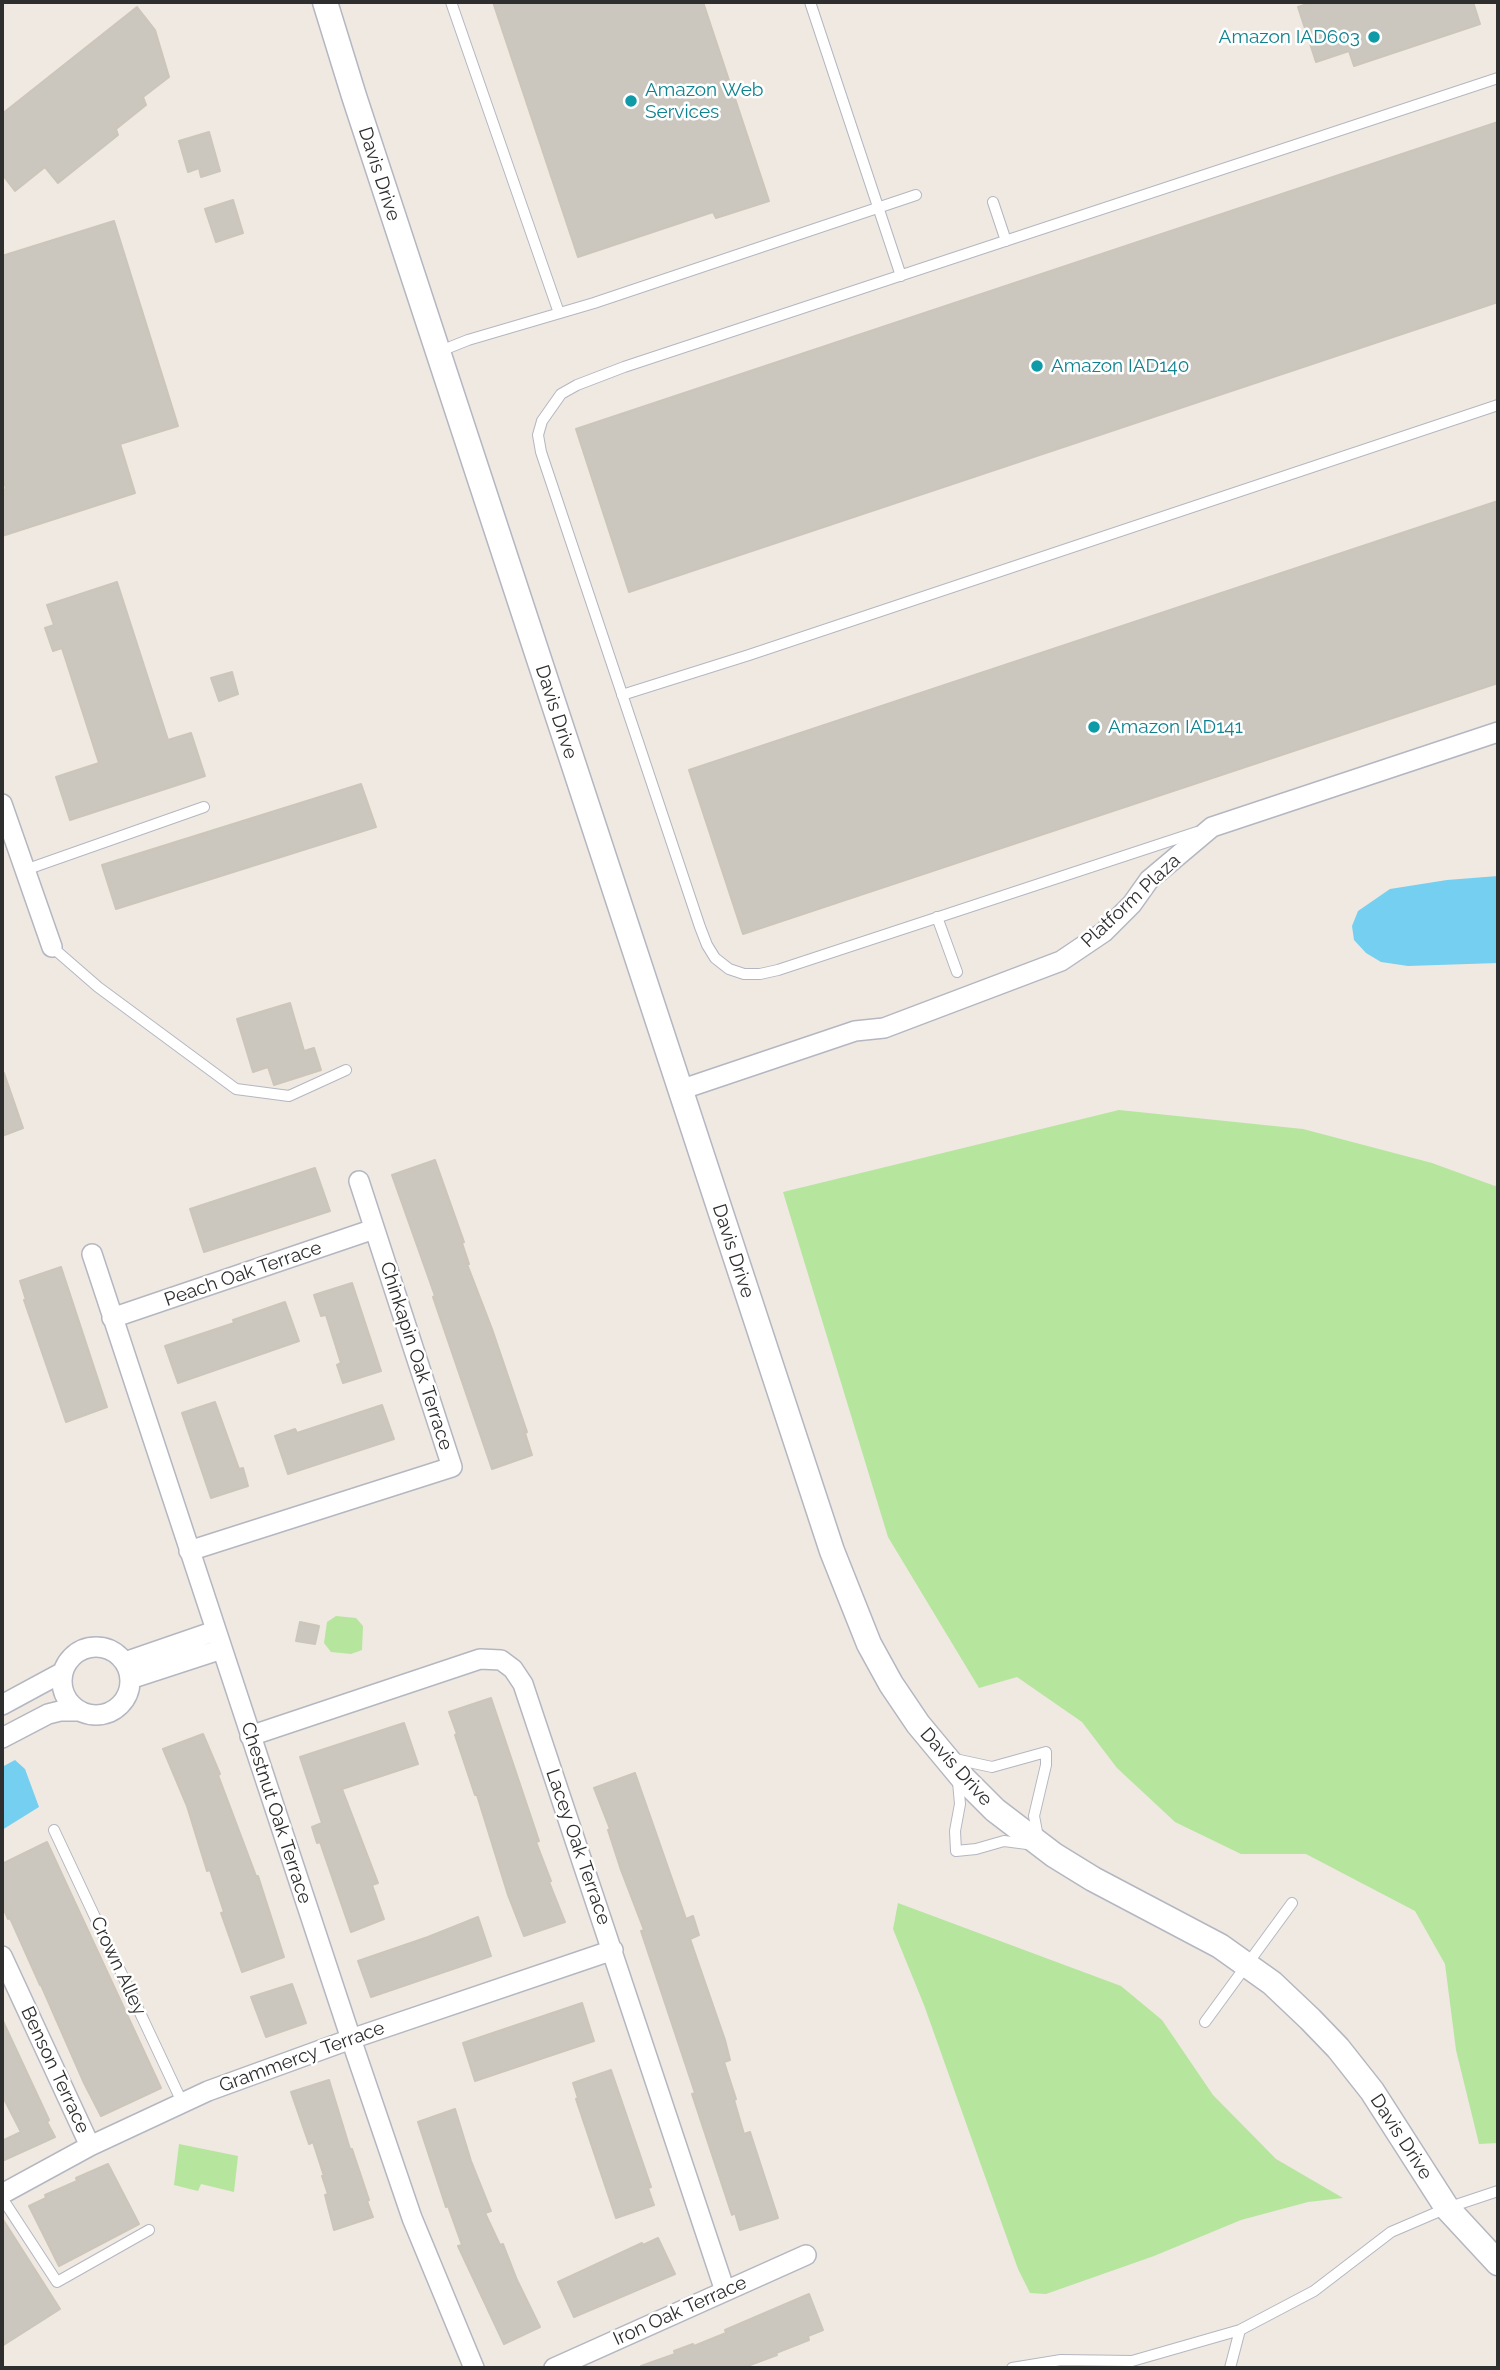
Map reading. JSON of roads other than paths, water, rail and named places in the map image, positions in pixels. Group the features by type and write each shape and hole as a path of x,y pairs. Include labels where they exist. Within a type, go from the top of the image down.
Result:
{"street":[{"name":"Davis Drive","path":"325,2 680,1090 849,1597 870,1644 891,1684 918,1724 995,1810 1093,1880 1220,1946 1272,1983 1338,2048 1372,2091 1447,2208 1498,2263"},
{"name":"Platform Plaza","path":"680,1090 855,1031 884,1028 1061,961 1104,932 1132,904 1149,880 1212,827 1498,732"},
{"path":"2,804 52,947"},
{"name":"Chinkapin Oak Terrace","path":"189,1551 452,1467 359,1181"},
{"name":"Peach Oak Terrace","path":"112,1318 374,1229"},
{"name":"Chestnut Oak Terrace","path":"92,1254 412,2218 474,2368"},
{"path":"127,1670 218,1640"},
{"path":"2,1705 62,1672 75,1653 85,1648 107,1648 117,1653 127,1670 128,1695 112,1712 101,1715 60,1711 48,1714 2,1738"},
{"name":"Lacey Oak Terrace","path":"250,1736 480,1659 501,1660 513,1669 523,1684 725,2291"},
{"path":"62,1672 64,1694 70,1704 79,1711"},
{"name":"Grammercy Terrace","path":"2,2196 90,2146 182,2102 351,2039 613,1950"},
{"name":"Benson Terrace","path":"2,1956 90,2146"},
{"name":"Iron Oak Terrace","path":"554,2368 806,2255"}],"lane":[{"path":"451,2 559,313"},
{"path":"810,2 901,275"},
{"path":"1212,827 760,974 744,974 729,969 715,958 707,945 541,452 538,435 542,421 561,394 624,367 1498,78"},
{"path":"438,352 468,340 594,303 916,195"},
{"path":"993,202 1006,241"},
{"path":"622,695 762,651 1498,405"},
{"path":"24,870 204,807"},
{"path":"937,918 957,972"},
{"path":"52,947 98,987 236,1089 289,1096 346,1070"},
{"path":"1045,1752 1046,1765 1034,1816 1043,1846 1004,1841 976,1849 956,1851 959,1787 949,1761 992,1767 1045,1752"},
{"name":"Crown Alley","path":"54,1830 182,2102"},
{"path":"1205,2022 1292,1903"},
{"path":"1012,2368 1061,2360 1132,2361 1240,2330 1314,2291 1391,2232 1447,2208 1498,2191"},
{"path":"2,2196 57,2282 149,2230"},
{"path":"1230,2368 1240,2330"}],"water":[{"path":"1498,876 1498,963 1408,966 1381,962 1366,953 1354,940 1352,926 1358,911 1390,889 1447,880"},
{"path":"15,1760 25,1769 39,1807 2,1830 2,1767"}],"place":[{"name":"Amazon IAD603","path":"1374,37"},
{"name":"Amazon Web Services","path":"631,101"},
{"name":"Amazon IAD140","path":"1037,366"},
{"name":"Amazon IAD141","path":"1094,727"}]}
